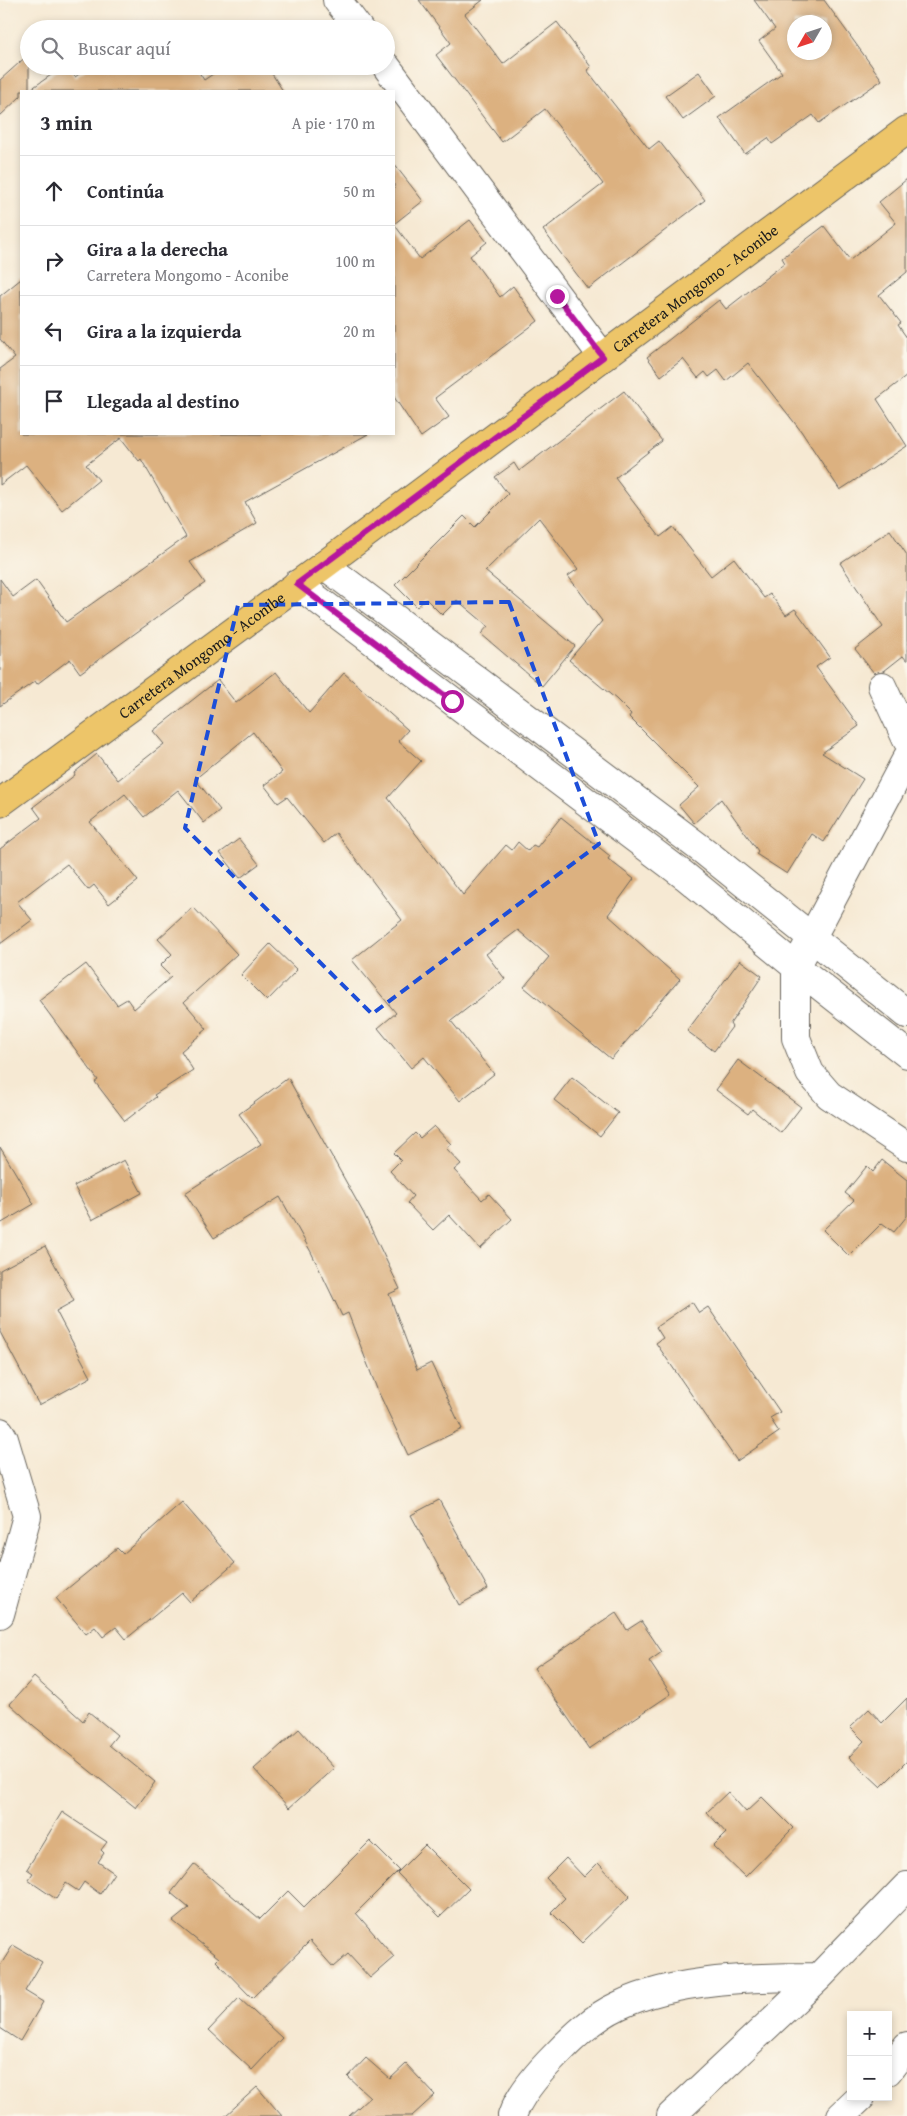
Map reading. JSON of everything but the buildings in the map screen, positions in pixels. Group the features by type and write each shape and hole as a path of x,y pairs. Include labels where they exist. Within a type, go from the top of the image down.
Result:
{"main road":[{"name":"Carretera Mongomo - Aconibe","path":"0,803 324,565 907,130"}],"street":[{"path":"337,0 352,20"},
{"path":"393,75 603,357"},
{"path":"324,565 704,851 907,1014"},
{"path":"297,584 685,876 796,967 907,1054"},
{"path":"882,686 907,740"},
{"path":"907,758 906,763 810,937 796,967 796,1038 810,1073 829,1095 907,1147"},
{"path":"0,1432 4,1439 27,1516 0,1614"},
{"path":"671,2116 819,1978 907,1886"},
{"path":"512,2116 516,2104 544,2066 578,2032 617,2006 657,1991 754,1977 819,1978"},
{"path":"892,2066 907,2046"},
{"path":"841,2116 857,2101"}],"highlighted area":[{"path":"509,602 599,844 372,1014 185,828 238,605"}],"route":[{"path":"452,701 297,584 603,357 557,296"}]}
